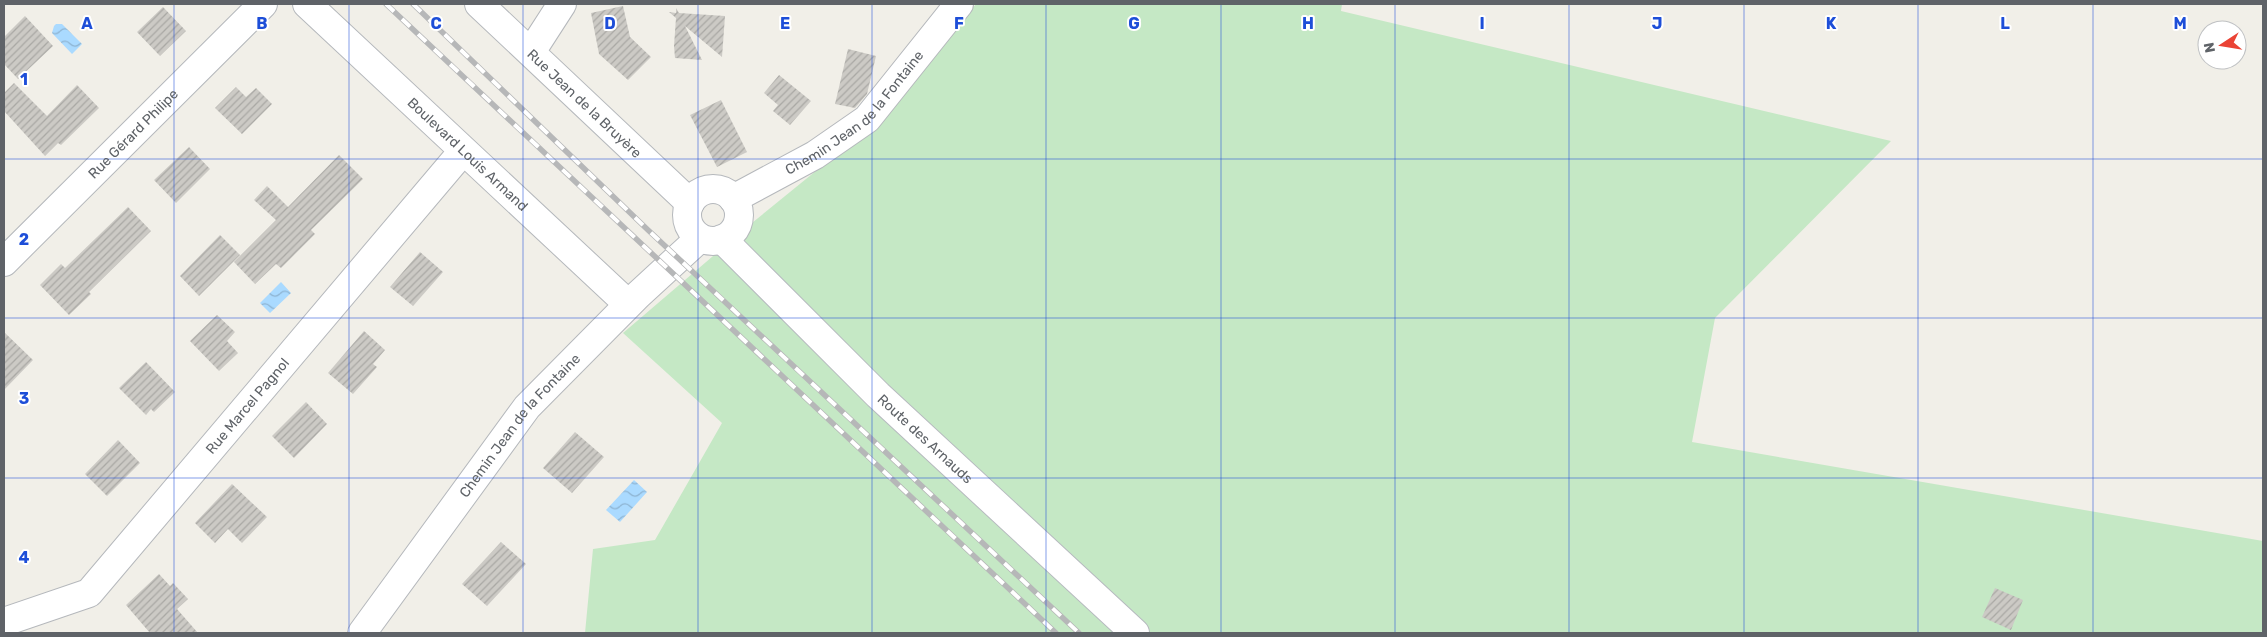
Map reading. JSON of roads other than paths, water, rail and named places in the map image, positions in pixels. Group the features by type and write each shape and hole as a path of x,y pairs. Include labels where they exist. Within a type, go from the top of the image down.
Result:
{"street":[{"name":"Rue Gérard Philipe","path":"4,262 263,4"},
{"name":"Boulevard Louis Armand","path":"307,4 628,304"},
{"name":"Rue Jean de la Bruyère","path":"479,4 690,202"},
{"path":"531,52 562,4"},
{"name":"Chemin Jean de la Fontaine","path":"733,199 815,155 867,119 959,4"},
{"name":"Rue Marcel Pagnol","path":"4,622 89,593 463,151"},
{"path":"710,189 725,192 733,199 738,208 738,219 736,227 730,235 711,239 694,233 687,220 690,202 702,191 710,189"},
{"name":"Chemin Jean de la Fontaine","path":"362,633 527,407 628,304 711,239"},
{"name":"Route des Arnauds","path":"711,239 1135,633"}],"water":[{"path":"56,24 62,24 82,44 72,54 52,33"},
{"path":"281,282 291,293 270,313 260,303"},
{"path":"634,480 647,492 620,522 606,510"}],"railway":[{"path":"386,4 1056,633"},
{"path":"413,4 648,230 1079,633"}]}
